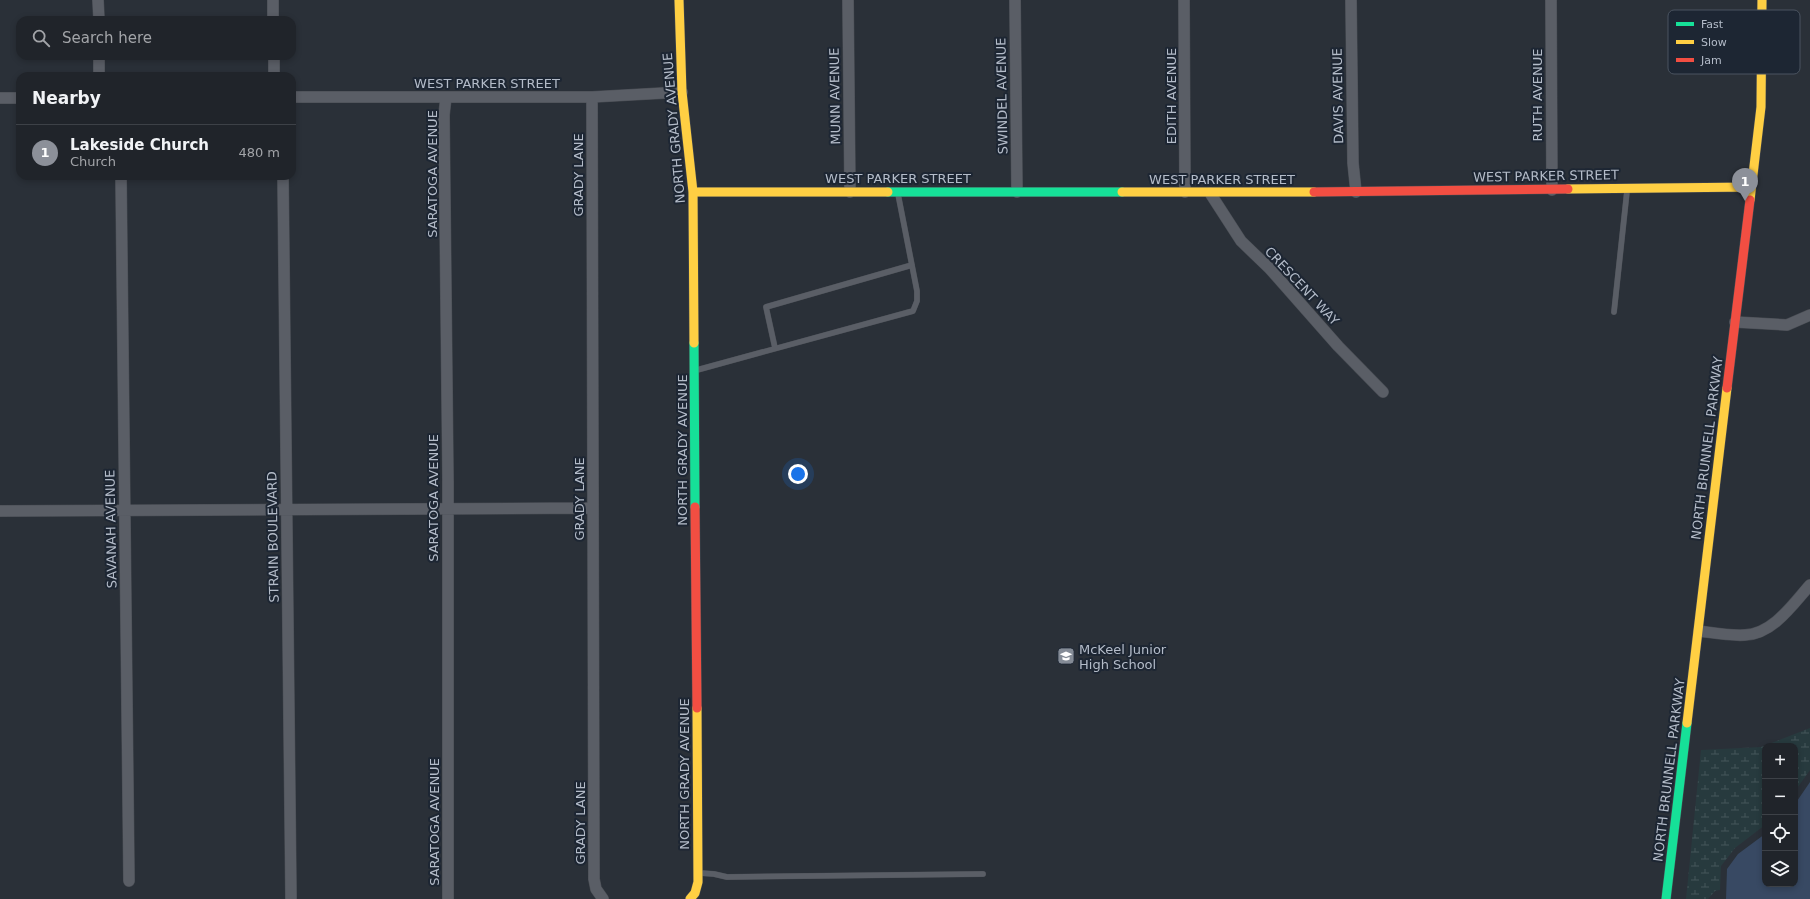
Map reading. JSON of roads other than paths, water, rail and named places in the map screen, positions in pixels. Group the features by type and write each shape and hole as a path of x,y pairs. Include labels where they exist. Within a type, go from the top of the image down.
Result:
{"street":[{"path":"98,0 99,16"},
{"path":"273,0 274,16"},
{"name":"NORTH GRADY AVENUE","path":"680,0 682,92 693,192 698,882 695,892 690,899"},
{"name":"MUNN AVENUE","path":"848,0 850,192"},
{"name":"SWINDEL AVENUE","path":"1015,0 1017,192"},
{"name":"EDITH AVENUE","path":"1184,0 1185,192"},
{"name":"DAVIS AVENUE","path":"1351,0 1353,163 1356,192"},
{"name":"RUTH AVENUE","path":"1550,0 1552,190"},
{"name":"NORTH BRUNNELL PARKWAY","path":"1762,0 1762,10"},
{"path":"99,60 99,72"},
{"path":"274,60 274,72"},
{"name":"NORTH BRUNNELL PARKWAY","path":"1666,899 1761,107 1761,74"},
{"name":"WEST PARKER STREET","path":"296,97 592,97 682,92"},
{"name":"SARATOGA AVENUE","path":"446,97 444,123 448,899"},
{"name":"GRADY LANE","path":"592,97 594,880 596,889 603,899"},
{"path":"0,98 16,98"},
{"name":"SAVANAH AVENUE","path":"121,180 129,881"},
{"name":"STRAIN BOULEVARD","path":"283,180 291,898"},
{"name":"WEST PARKER STREET","path":"693,192 1210,193 1751,187"},
{"name":"CRESCENT WAY","path":"1210,193 1241,241 1383,392"},
{"path":"1735,322 1787,325 1810,315"},
{"path":"0,511 592,508"},
{"path":"1699,631 1731,635 1747,635 1766,629 1781,617 1810,584"}],"lane":[{"path":"1614,312 1627,189"},
{"path":"694,370 912,311 917,301 917,290 898,192"},
{"path":"775,348 766,306 912,265"},
{"path":"698,872 727,877 983,874"}],"water":[{"path":"1810,782 1810,899 1726,899 1727,869 1738,854 1762,836 1762,887 1798,887 1798,800"}],"place":[{"name":"Lakeside Church","path":"1745,201"},
{"name":"McKeel Junior High School","path":"1066,656"}]}
